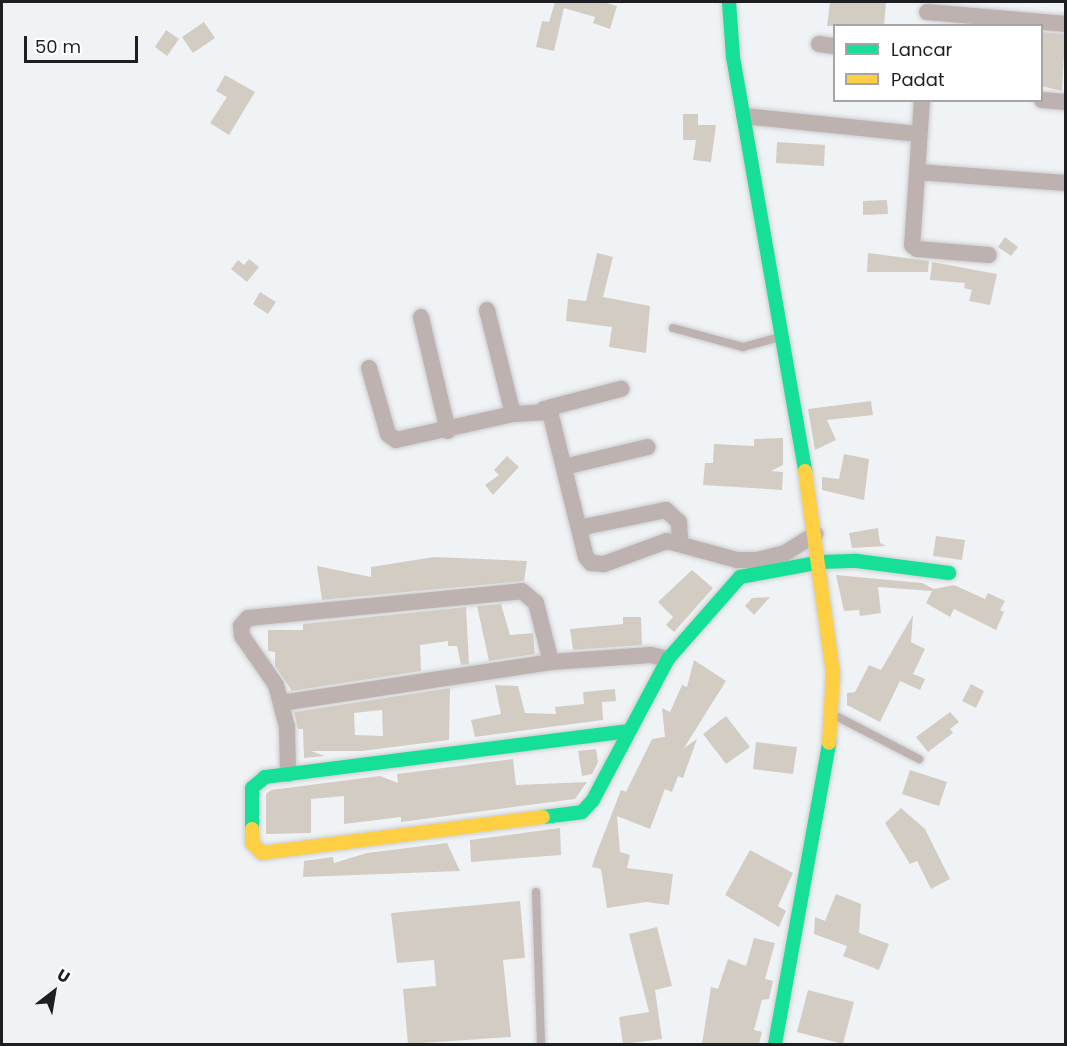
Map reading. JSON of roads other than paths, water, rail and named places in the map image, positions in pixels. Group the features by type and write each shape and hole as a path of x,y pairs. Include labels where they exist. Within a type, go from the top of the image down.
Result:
{"street":[{"path":"729,2 744,116 780,337 821,561 834,715 775,1044"},
{"path":"927,13 1065,24"},
{"path":"1043,100 1065,102"},
{"path":"922,102 912,247 989,255"},
{"path":"744,116 919,134"},
{"path":"917,172 1065,183"},
{"path":"488,310 513,414"},
{"path":"421,317 448,431"},
{"path":"369,368 393,438 405,441 513,414 544,409 621,388"},
{"path":"544,409 552,414 586,557 594,564 661,542 680,542 746,561 785,553 816,534"},
{"path":"564,467 648,447"},
{"path":"579,528 666,510 679,522 680,542"},
{"path":"628,731 265,777 252,788 252,843 262,853 582,812 593,800 668,659 740,577 821,561 857,561 949,573"},
{"path":"288,774 287,727 276,685 242,636 242,622 251,616 522,591 536,603 551,662"},
{"path":"281,703 551,662 651,655 668,659"}],"lane":[{"path":"673,328 743,347 780,337"},
{"path":"834,715 919,759"},
{"path":"536,892 541,1044"}]}
